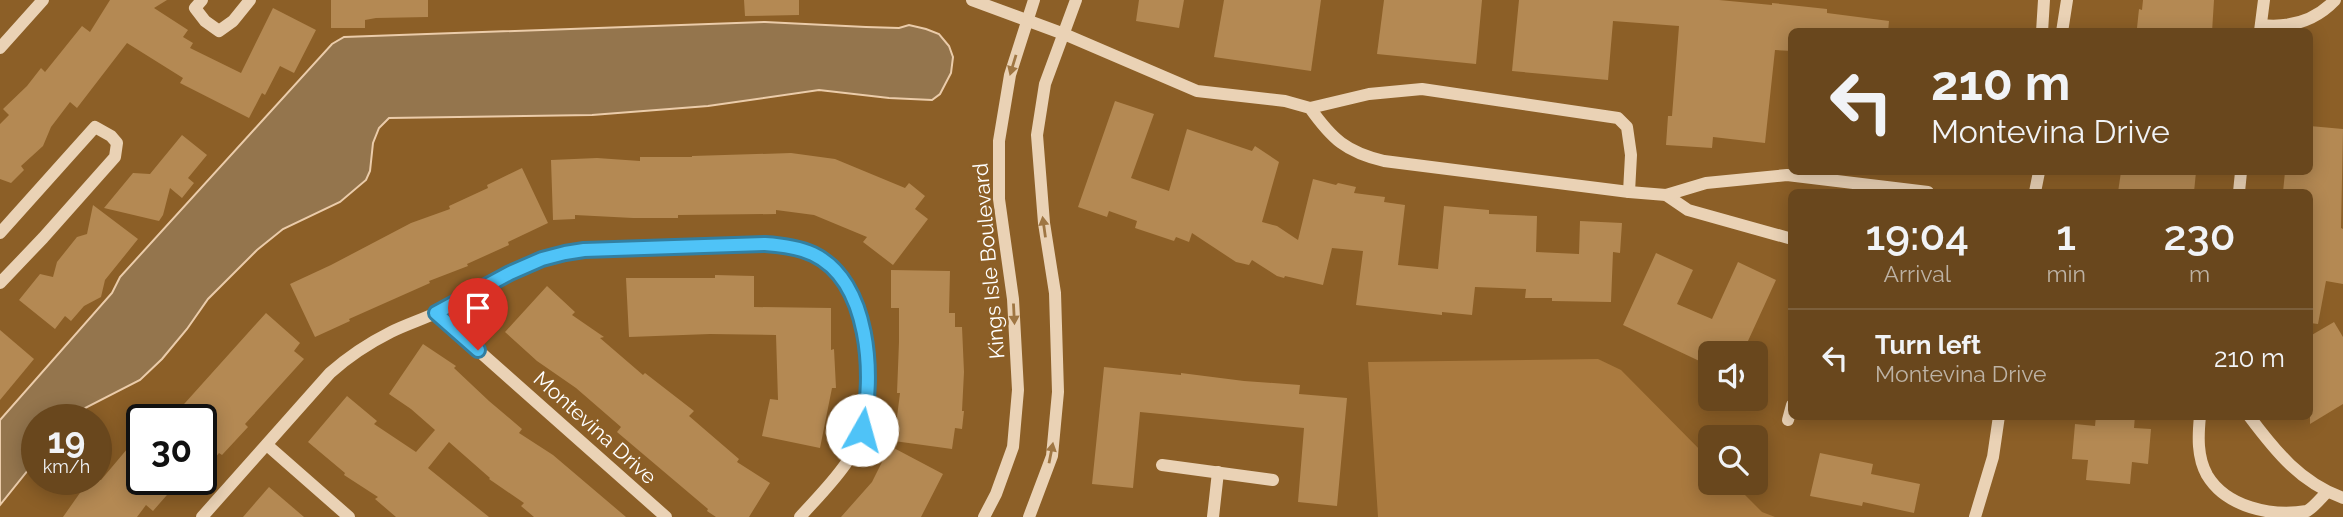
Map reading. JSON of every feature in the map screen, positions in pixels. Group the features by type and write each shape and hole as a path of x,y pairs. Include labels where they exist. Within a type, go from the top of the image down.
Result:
{"street":[{"path":"0,48 43,0"},
{"path":"202,0 195,8 205,21 219,30 233,21 250,0"},
{"path":"972,0 1064,34 1197,91 1284,101 1310,108 1369,94 1422,89 1618,118 1627,127 1631,155 1629,192"},
{"name":"Kings Isle Boulevard","path":"984,517 996,494 1013,447 1018,390 1013,299 999,199 999,141 1010,75 1034,0"},
{"path":"1029,517 1052,456 1058,392 1055,293 1044,223 1037,135 1045,84 1076,0"},
{"path":"2042,28 2044,0"},
{"path":"2063,28 2067,0"},
{"path":"2264,0 2260,28 2306,20 2320,13 2335,0"},
{"path":"1310,108 1329,134 1359,155 1384,161 1665,195 1706,183 1787,176 1842,187 1876,189"},
{"path":"0,233 95,127 111,136 117,144 115,157 0,283"},
{"path":"1665,195 1688,210 1788,238"},
{"path":"202,517 330,373 346,359 390,332 436,313 510,273 542,259 584,250 765,244 814,254 841,277 858,308 866,345 866,416 857,445 834,478 800,517"},
{"name":"Montevina Drive","path":"436,313 666,517"},
{"path":"1976,517 1993,457 1999,420"},
{"path":"2200,420 2197,442 2206,474 2221,493 2247,511 2276,516 2308,510 2327,492"},
{"path":"2252,420 2290,467 2327,492 2343,498"},
{"path":"267,445 349,517"},
{"path":"1162,465 1273,480"},
{"path":"1213,517 1218,472"}],"shaded area":[{"path":"765,22 899,28 909,25 939,34 949,46 953,57 951,73 940,94 932,100 819,90 708,106 592,115 389,118 379,128 373,143 370,171 366,180 340,202 283,229 257,250 208,299 162,359 140,380 93,404 21,404 21,479 0,505 0,420 112,293 120,277 332,44 344,37"},
{"path":"1598,359 1621,370 1698,448 1698,495 1745,495 1762,512 1775,517 1378,517 1368,362"}],"building":[{"path":"110,0 167,0 154,8 188,30 183,37 193,43 190,48 241,73 273,8 316,30 294,73 280,66 249,118 180,83 183,78 127,43 77,108 70,102 51,127 43,146 21,166 24,170 11,183 0,179 0,124 9,115 3,109 41,68 45,72 82,26 90,32"},
{"path":"331,0 428,0 428,17 376,18 365,20 365,28 331,28"},
{"path":"744,0 799,0 799,15 745,16"},
{"path":"1139,0 1184,0 1179,28 1136,21"},
{"path":"1224,0 1321,0 1311,71 1214,57"},
{"path":"1384,0 1482,0 1476,64 1377,54"},
{"path":"1519,0 1719,0 1772,3 1827,9 1827,13 1889,21 1888,28 1788,28 1788,51 1775,50 1765,143 1713,137 1712,148 1666,145 1668,116 1672,116 1679,26 1613,21 1608,80 1512,71"},
{"path":"2143,0 2214,0 2212,28 2137,28 2139,9 2142,10"},
{"path":"1115,101 1154,114 1131,178 1169,191 1187,129 1252,151 1255,146 1279,162 1262,222 1277,226 1298,240 1313,179 1356,187 1354,193 1385,197 1384,202 1405,205 1398,265 1438,269 1444,206 1489,210 1489,214 1537,216 1536,252 1579,254 1580,221 1622,223 1620,253 1613,252 1611,302 1552,301 1552,298 1525,298 1526,289 1475,287 1472,315 1442,312 1442,315 1356,305 1363,251 1332,248 1323,285 1277,276 1252,260 1249,265 1236,262 1192,233 1189,242 1176,237 1174,241 1135,228 1137,221 1109,211 1107,217 1078,207"},
{"path":"2313,126 2343,129 2343,284 2326,281 2318,324 2313,323 2313,189 2283,189 2285,175 2313,175"},
{"path":"182,135 207,155 188,178 194,183 182,198 170,188 159,221 104,208 133,173 150,174"},
{"path":"791,153 835,159 905,188 909,183 925,196 915,209 928,219 893,265 863,242 867,237 814,215 776,210 776,214 678,215 678,218 575,215 575,219 553,220 551,160 597,158 640,161 640,157"},
{"path":"522,168 548,223 467,264 468,266 429,281 430,283 315,337 290,284 411,223 450,209 449,206"},
{"path":"2121,175 2196,175 2194,189 2118,189"},
{"path":"93,205 138,239 105,280 101,297 84,306 71,321 65,316 55,329 19,300 40,274 53,277 57,262 77,237 87,234"},
{"path":"1656,253 1693,270 1677,304 1712,319 1738,262 1776,280 1748,341 1698,341 1698,360 1623,325"},
{"path":"891,270 950,271 949,313 955,313 955,327 962,327 964,372 962,429 955,428 952,449 894,441 900,393 897,393 899,308 891,308"},
{"path":"715,275 754,276 754,307 831,308 831,350 834,349 836,388 832,388 820,448 762,436 770,399 778,400 776,335 629,337 626,278 715,278"},
{"path":"547,286 575,312 572,315 604,337 600,338 643,375 645,373 694,411 689,416 739,459 737,462 770,483 749,517 716,517 707,511 708,509 617,432 621,427 576,388 537,361 505,332"},
{"path":"266,313 300,343 294,351 304,359 245,424 248,427 222,455 219,453 217,456 217,404 184,404"},
{"path":"2334,322 2343,337 2343,404 2310,424 2310,420 2313,420 2313,334"},
{"path":"0,330 34,359 0,400"},
{"path":"423,344 456,366 454,368 522,429 519,433 553,455 626,517 534,517 521,506 524,503 489,479 449,442 428,468 489,517 396,517 375,499 378,497 344,475 345,473 308,442 347,396 377,421 374,424 416,452 435,430 389,394"},
{"path":"1104,367 1300,385 1299,394 1347,398 1337,506 1298,502 1304,428 1140,412 1133,488 1092,484"},
{"path":"2096,420 2135,420 2134,428 2151,429 2148,464 2132,462 2130,484 2086,480 2088,460 2072,459 2075,424 2095,426"},
{"path":"890,446 943,474 921,517 841,517 872,482"},
{"path":"126,450 126,495 167,495 153,511 146,505 137,517 63,517 78,495 112,495 112,467"},
{"path":"1820,453 1873,464 1871,474 1920,484 1914,513 1863,502 1862,506 1810,496"},
{"path":"269,487 304,517 243,517"}],"route":[{"path":"478,350 436,313 542,259 584,250 765,244 785,246 814,254 825,262 841,277 858,308 866,345 867,399 862,430"}]}
